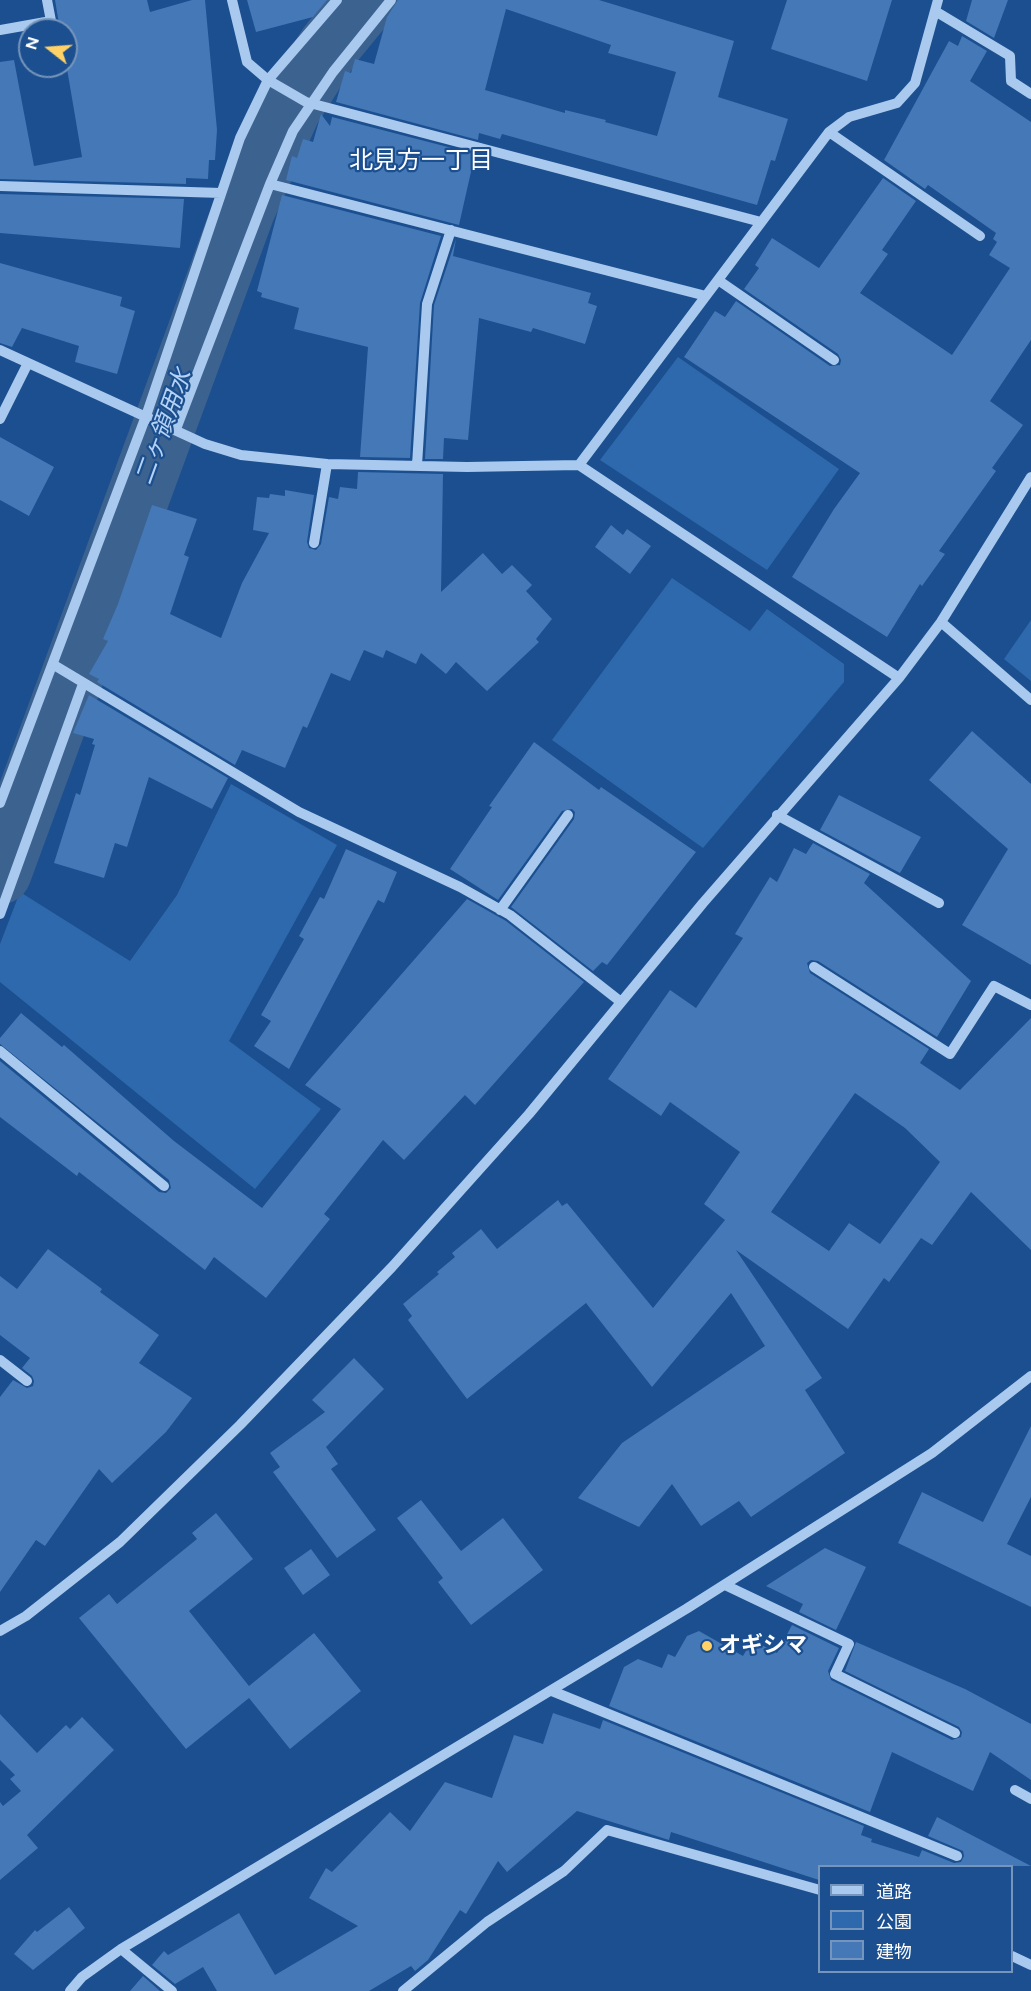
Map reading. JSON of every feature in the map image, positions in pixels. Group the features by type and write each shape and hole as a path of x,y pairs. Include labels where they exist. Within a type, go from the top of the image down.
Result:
{"street":[{"path":"0,30 51,21 47,0"},
{"path":"232,0 247,62 268,80 313,104 761,222"},
{"path":"0,803 57,667 148,417 240,138 268,80 337,0"},
{"path":"175,429 270,184 293,131 368,25 391,0"},
{"path":"579,465 830,132 849,117 897,103 915,83 937,5 1010,56 1011,81 1031,94"},
{"path":"830,132 980,236"},
{"path":"270,184 706,296"},
{"path":"0,186 221,193"},
{"path":"417,465 427,304 451,230"},
{"path":"718,280 834,360"},
{"path":"0,350 205,444 241,455 327,464 579,465 899,678"},
{"path":"0,419 28,363"},
{"path":"314,543 327,464"},
{"path":"0,1631 26,1616 120,1542 240,1425 415,1242 529,1114 777,815 899,678 941,622 1031,477"},
{"path":"941,622 1031,700"},
{"path":"57,667 299,812 460,887 500,910 561,953 621,1002"},
{"path":"0,914 80,682"},
{"path":"500,910 568,815"},
{"path":"777,815 939,903"},
{"path":"814,967 950,1054 994,986 1031,1005"},
{"path":"0,1051 164,1186"},
{"path":"0,1360 27,1381"},
{"path":"70,1991 82,1977 121,1949 552,1691 725,1585 932,1453 1031,1376"},
{"path":"725,1585 849,1644 835,1674 955,1733"},
{"path":"552,1691 957,1856"},
{"path":"1015,1790 1031,1798"},
{"path":"403,1991 487,1922 564,1871 607,1830 818,1890"},
{"path":"121,1949 172,1991"},
{"path":"1013,1957 1031,1965"}],"green space":[{"path":"678,357 839,469 767,570 600,460"},
{"path":"672,578 750,631 767,609 844,664 844,682 703,848 552,740"},
{"path":"1031,620 1031,681 1004,659"},
{"path":"231,784 337,845 229,1041 321,1109 255,1189 0,982 0,944 20,892 130,961 177,895"}],"building":[{"path":"55,0 147,0 150,12 192,0 205,0 217,130 215,160 209,160 208,179 186,178 186,184 0,179 0,62 14,60 34,166 82,157 69,78 78,78 78,18 58,18"},
{"path":"247,0 327,0 313,17 256,32"},
{"path":"398,0 599,0 734,41 718,97 788,119 775,161 771,160 757,205 502,134 500,139 479,133 478,140 336,102 345,71 351,73 355,59 374,64 387,17","holes":["506,9 611,45 608,53 676,72 657,136 605,122 606,120 565,110 565,113 485,90"]},
{"path":"787,0 892,0 867,81 771,49"},
{"path":"972,0 1008,0 994,38 966,21"},
{"path":"962,36 987,51 970,81 1031,122 1031,340 990,401 1023,425 992,468 996,471 939,551 945,554 922,586 920,584 887,637 792,577 834,509 860,473 684,357 715,311 725,317 736,301 830,366 840,365 841,360 838,354 744,289 759,268 755,265 772,238 819,268 883,178 916,201 882,250 888,254 860,293 952,355 1010,268 989,255 997,242 993,239 996,233 928,185 925,189 884,160 949,41 958,46"},
{"path":"321,114 330,126 332,117 475,154 459,225 286,180 292,156 297,158 303,139 313,142"},
{"path":"0,194 184,199 180,248 0,233"},
{"path":"282,195 441,236 420,303 410,458 360,457 368,347 294,329 299,308 261,297 262,293 257,291"},
{"path":"456,239 453,256 591,293 588,303 597,306 585,344 533,328 531,332 479,318 468,440 444,438 443,459 425,459 434,305"},
{"path":"0,263 122,297 120,306 135,311 117,374 75,362 79,346 22,328 12,347 0,343"},
{"path":"0,437 54,467 29,516 0,500"},
{"path":"358,472 443,474 441,592 483,553 502,574 512,565 532,585 526,591 552,619 536,639 539,642 487,691 456,662 446,674 421,653 416,664 386,650 383,658 364,650 350,681 331,673 307,728 303,726 285,768 242,750 235,765 97,682 99,679 89,674 108,641 103,639 118,604 152,505 197,519 184,555 189,557 170,614 221,638 242,583 269,533 253,530 257,497 269,498 270,494 285,496 285,490 314,495 307,542 309,548 316,550 321,544 329,497 338,499 340,487 357,489"},
{"path":"611,525 623,535 627,529 651,546 630,574 595,547"},
{"path":"89,695 228,778 212,809 149,777 127,847 115,843 104,878 54,863 76,793 80,795 95,745 92,744 94,739 73,733"},
{"path":"972,731 1031,784 1031,965 962,925 1008,849 929,780"},
{"path":"534,742 599,790 601,787 696,852 607,965 602,962 593,971 511,907 574,819 575,812 572,809 562,811 498,900 450,869 492,807 489,806"},
{"path":"839,795 921,837 900,873 820,830"},
{"path":"813,843 870,874 864,883 971,981 937,1037 818,961 811,960 807,963 810,973 929,1049 920,1063 960,1090 1031,1018 1031,1250 971,1192 932,1245 921,1238 889,1282 884,1278 848,1329 736,1250 822,1378 805,1390 845,1453 751,1517 739,1501 701,1526 672,1484 639,1527 578,1498 622,1443 765,1346 731,1293 652,1387 586,1303 467,1399 408,1320 412,1316 403,1304 439,1274 437,1272 455,1257 452,1253 481,1229 497,1249 558,1200 562,1206 567,1203 653,1308 725,1220 704,1204 740,1152 670,1102 661,1116 608,1079 670,990 696,1008 743,938 735,934 770,877 777,882 794,848 806,854","holes":["855,1093 905,1128 940,1162 880,1244 849,1223 829,1251 771,1212"]},
{"path":"346,849 397,872 384,903 378,900 289,1069 254,1046 271,1021 261,1015 304,939 299,936 320,897 324,899"},
{"path":"467,899 506,921 584,982 475,1105 465,1095 404,1160 383,1140 324,1214 330,1219 266,1298 214,1257 205,1270 79,1172 77,1176 0,1117 0,1061 159,1192 166,1193 171,1188 169,1180 0,1044 0,1038 21,1013 62,1047 64,1045 174,1141 262,1208 341,1109 305,1085"},
{"path":"48,1249 102,1289 100,1292 159,1335 139,1363 192,1398 166,1432 112,1483 99,1469 45,1546 36,1540 0,1592 0,1397 13,1380 27,1388 33,1386 34,1381 32,1376 22,1368 30,1358 0,1335 0,1276 17,1289"},
{"path":"354,1358 384,1389 326,1447 338,1464 331,1469 376,1530 337,1558 273,1472 280,1467 270,1453 325,1412 312,1400"},
{"path":"1031,1426 1031,1497 1007,1544 1031,1556 1031,1607 898,1543 922,1492 983,1522"},
{"path":"421,1500 461,1551 503,1518 543,1570 471,1625 438,1582 443,1578 397,1518"},
{"path":"216,1513 253,1559 189,1611 249,1686 314,1633 361,1691 290,1749 249,1698 186,1749 79,1618 109,1594 117,1604 197,1539 192,1533"},
{"path":"825,1548 866,1567 836,1630 799,1612 803,1604 766,1586"},
{"path":"311,1549 330,1575 303,1595 284,1568"},
{"path":"792,1625 839,1648 828,1671 831,1680 952,1740 961,1737 962,1732 959,1727 845,1671 856,1642 965,1689 1031,1724 1031,1780 990,1752 973,1791 892,1752 870,1812 609,1706 624,1667 638,1659 662,1668 668,1654 675,1657 687,1636 699,1631 743,1656 752,1640 777,1653"},
{"path":"553,1713 600,1729 603,1720 864,1826 861,1835 872,1839 871,1842 919,1857 922,1850 954,1863 961,1862 964,1856 963,1851 928,1836 937,1817 1031,1866 818,1865 818,1880 671,1832 669,1840 577,1811 507,1872 498,1861 466,1914 460,1910 428,1960 415,1971 411,1966 369,1991 217,1991 203,1967 175,1984 152,1965 164,1951 168,1955 239,1913 275,1975 358,1926 309,1898 326,1868 332,1872 390,1812 410,1831 445,1782 492,1798 514,1735 543,1744"},
{"path":"0,1714 37,1753 66,1725 70,1729 82,1717 114,1750 27,1835 38,1848 0,1880 0,1802 3,1806 21,1791 10,1779 15,1775 0,1760"},
{"path":"69,1907 85,1928 33,1970 14,1954 35,1930 37,1932"},
{"path":"143,1976 160,1991 130,1991"}],"waterway":[{"name":"二ヶ領用水","path":"0,873 244,209 290,108 330,45 367,0"}],"place":[{"name":"オギシマ","path":"707,1646"}],"district":[{"name":"北見方一丁目","path":"421,161"}]}
